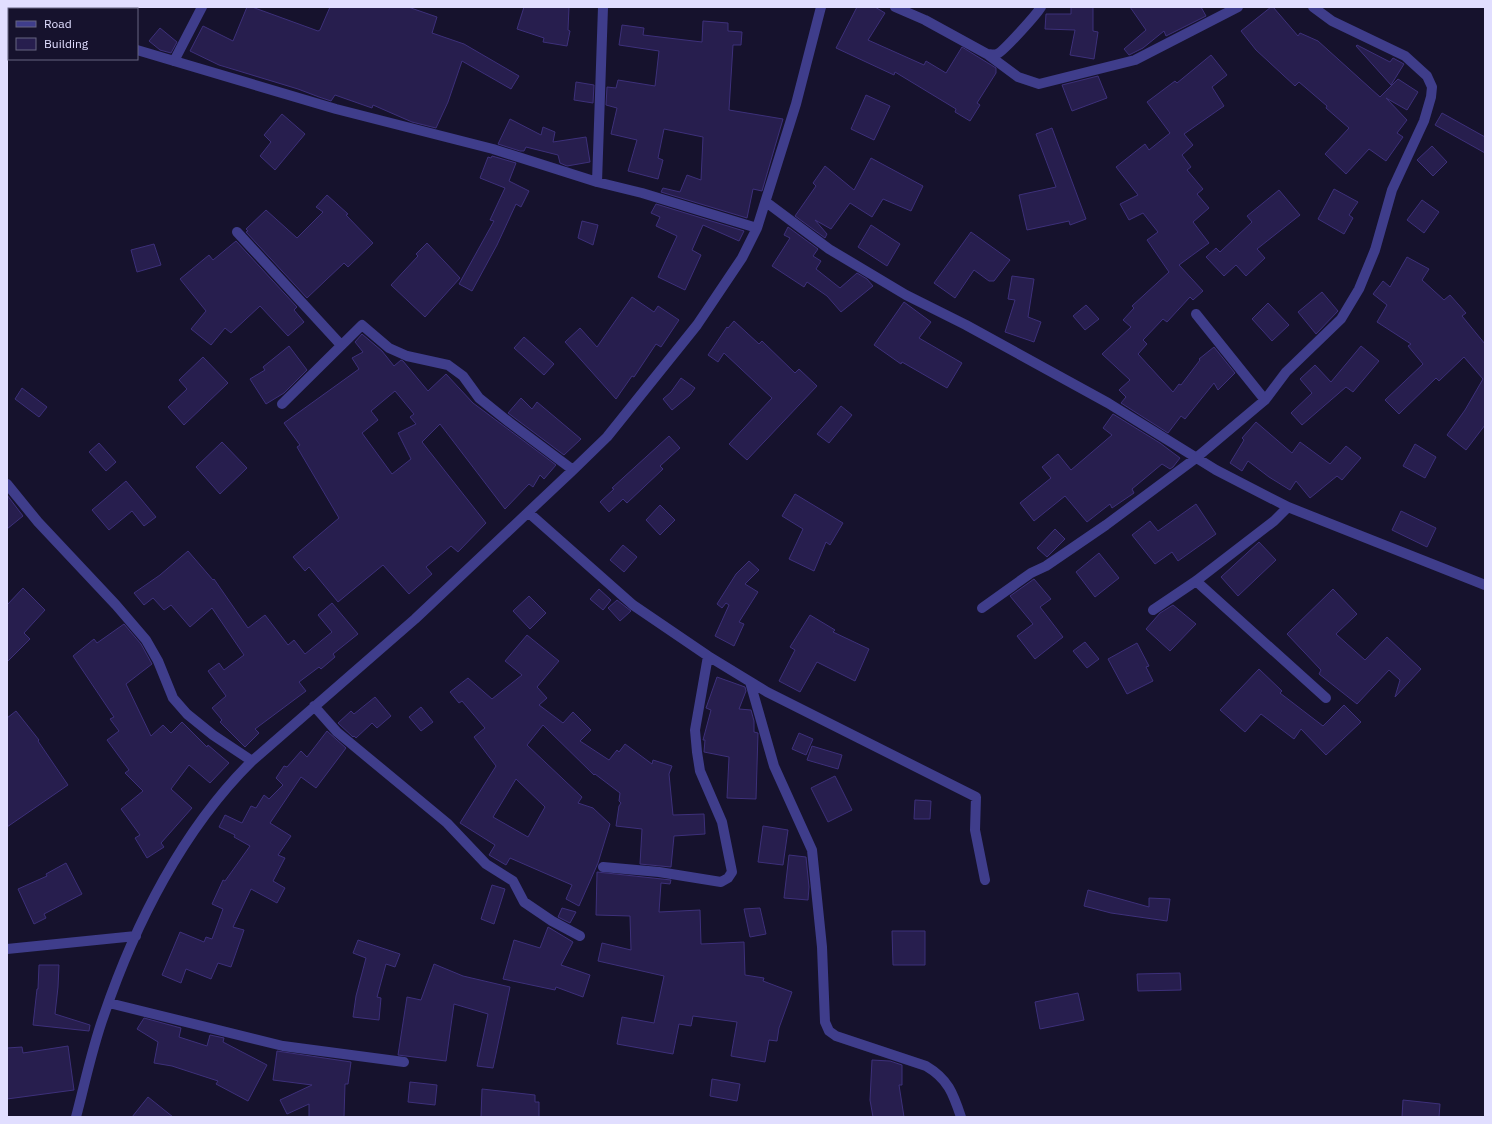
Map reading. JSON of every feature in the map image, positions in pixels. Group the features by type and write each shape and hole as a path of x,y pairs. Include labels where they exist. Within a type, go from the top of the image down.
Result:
{"street":[{"path":"174,61 202,7"},
{"path":"597,182 603,7"},
{"path":"76,1117 103,1015 146,911 186,841 228,785 252,760 415,619 529,513 607,437 697,324 742,258 757,228 766,202 796,104 821,7"},
{"path":"895,7 925,20 987,54 1018,77 1039,84 1135,60 1238,7"},
{"path":"987,54 997,54 1006,47 1014,36 1037,14 1041,7"},
{"path":"982,608 1031,573 1046,566 1106,525 1196,458 1265,400 1286,372 1341,319 1359,289 1375,250 1392,190 1424,121 1431,97 1432,87 1427,76 1405,56 1332,21 1313,7"},
{"path":"138,50 336,109 493,149 597,182 642,193 757,228"},
{"path":"766,202 829,249 899,291 966,325 1108,403 1196,458 1288,507 1485,585"},
{"path":"237,232 341,345"},
{"path":"1196,314 1265,400"},
{"path":"282,404 362,325 389,348 407,356 448,365 463,376 485,402 573,470"},
{"path":"7,484 38,522 141,634 158,661 173,698 192,718 252,760"},
{"path":"1153,610 1196,581 1274,521 1288,507"},
{"path":"529,513 633,605 708,656 750,682 851,736 976,798 975,830 985,880"},
{"path":"1196,581 1326,698"},
{"path":"603,868 659,872 721,882 728,878 732,872 722,822 700,770 696,752 695,730 708,656"},
{"path":"750,682 774,766 812,850 822,946 824,1022 829,1030 836,1036 926,1066 938,1073 947,1083 961,1117"},
{"path":"314,706 337,732 447,823 486,864 513,881 524,902 552,921 580,936"},
{"path":"7,948 136,936"},
{"path":"109,1003 283,1046 404,1062"}],"building":[{"path":"247,7 252,7 318,31 320,30 330,7 408,7 437,17 432,33 464,44 519,76 511,89 462,61 448,102 436,128 412,122 373,105 372,108 335,95 331,101 298,89 219,65 190,51 203,26 233,41"},
{"path":"524,7 569,7 568,30 570,31 567,46 543,42 544,38 517,29"},
{"path":"857,7 875,7 885,13 868,40 924,65 926,61 946,73 962,47 996,68 996,73 977,103 980,105 970,121 955,112 956,109 895,72 894,75 836,48"},
{"path":"1071,7 1093,7 1093,31 1098,32 1094,59 1070,55 1075,30 1045,29 1046,14 1071,14"},
{"path":"1130,7 1201,7 1206,16 1166,36 1164,31 1143,48 1129,55 1124,49 1146,30"},
{"path":"1273,7 1298,36 1300,33 1318,41 1380,97 1398,79 1418,92 1407,110 1386,98 1407,120 1397,133 1403,137 1386,161 1369,149 1346,174 1325,154 1349,128 1326,108 1327,106 1299,82 1295,86 1256,50 1241,31"},
{"path":"703,21 728,23 728,31 742,32 741,45 733,45 729,110 783,119 762,191 753,189 747,218 661,192 663,188 680,192 687,175 701,180 703,137 664,129 658,158 663,160 658,179 628,171 637,140 611,134 617,108 606,105 607,87 616,88 618,80 655,86 659,51 619,45 622,25 644,28 643,35 702,42"},
{"path":"160,28 177,42 171,53 160,50 149,41"},
{"path":"1357,45 1390,62 1393,58 1404,64 1391,85 1356,46"},
{"path":"1211,55 1227,75 1212,87 1224,106 1184,134 1193,145 1182,155 1191,167 1187,170 1203,189 1197,194 1209,208 1193,222 1209,243 1179,265 1203,291 1193,300 1190,297 1167,322 1163,319 1143,340 1147,344 1138,354 1173,392 1179,384 1181,385 1200,360 1199,359 1214,347 1235,373 1218,390 1214,383 1185,419 1181,416 1168,433 1121,403 1126,397 1119,390 1130,380 1102,354 1131,327 1123,320 1134,308 1132,306 1169,272 1147,240 1158,232 1143,213 1129,220 1120,204 1138,195 1116,167 1145,144 1149,150 1170,133 1147,102 1175,81 1177,83"},
{"path":"1098,76 1107,98 1072,111 1062,85"},
{"path":"576,82 594,85 593,103 574,100"},
{"path":"866,95 890,106 874,140 851,129"},
{"path":"1442,113 1485,137 1485,153 1435,125"},
{"path":"282,114 305,134 275,170 260,156 271,142 264,135"},
{"path":"510,119 541,135 543,127 555,132 553,142 586,137 590,162 567,166 560,163 558,155 526,147 524,151 520,151 498,144"},
{"path":"1052,128 1086,219 1070,225 1069,221 1027,230 1019,195 1056,187 1036,134"},
{"path":"1432,146 1447,162 1433,176 1417,160"},
{"path":"492,156 516,163 509,181 529,191 521,207 516,204 497,245 472,291 459,284 494,221 490,220 505,188 480,178 488,157 491,158"},
{"path":"871,158 923,186 911,211 883,199 872,217 850,203 831,229 815,220 827,234 825,238 795,216 816,186 813,183 825,166 854,190"},
{"path":"1334,189 1358,202 1349,215 1353,218 1344,234 1318,219"},
{"path":"1279,190 1300,215 1257,249 1265,258 1246,276 1236,265 1224,276 1206,257 1216,248 1220,252 1252,222 1247,216"},
{"path":"327,195 348,214 346,215 373,243 348,267 344,263 307,298 246,232 248,231 246,229 266,210 297,238 323,212 316,207"},
{"path":"1422,200 1439,212 1424,233 1407,220"},
{"path":"656,204 744,231 739,241 703,225 692,250 701,255 685,290 658,277 677,236 656,226 660,217 651,213"},
{"path":"582,221 598,225 593,245 578,238"},
{"path":"871,225 900,244 887,266 858,247"},
{"path":"788,227 818,249 813,256 821,261 816,269 840,288 857,273 867,279 873,286 841,312 827,296 807,282 804,287 772,266 790,238 784,235"},
{"path":"971,232 1010,260 994,281 989,281 974,270 955,298 934,283"},
{"path":"236,241 297,307 294,310 304,322 288,336 260,306 231,333 225,328 211,345 191,329 206,311 180,279 209,255 213,260"},
{"path":"427,243 460,278 425,317 391,285 418,256 416,254"},
{"path":"154,244 161,265 137,272 131,250"},
{"path":"1407,257 1429,269 1422,280 1444,300 1450,295 1466,313 1462,316 1485,344 1485,425 1466,450 1447,435 1465,410 1483,379 1464,357 1439,381 1436,378 1399,414 1385,400 1423,364 1408,346 1411,344 1377,322 1387,305 1373,294 1383,281 1390,287"},
{"path":"1012,276 1034,279 1028,317 1041,322 1034,342 1005,332 1015,300 1008,299"},
{"path":"1322,292 1338,311 1316,334 1298,312"},
{"path":"632,297 654,312 658,306 679,320 661,347 656,344 634,377 632,376 616,399 565,342 580,328 597,347"},
{"path":"904,302 931,322 919,338 962,363 947,388 902,362 901,364 874,345"},
{"path":"1268,303 1289,325 1272,341 1252,319"},
{"path":"1086,305 1099,319 1085,330 1073,316"},
{"path":"734,321 759,344 762,341 795,373 799,369 817,386 747,460 729,444 772,398 724,353 718,362 708,355 727,327 728,328"},
{"path":"362,334 382,351 394,366 401,360 403,361 428,391 446,374 473,403 556,465 544,479 540,475 533,487 529,484 505,509 440,424 422,442 486,523 458,552 451,546 426,567 432,574 409,594 383,565 338,602 309,567 305,571 293,557 339,518 297,447 300,445 284,423 359,369 352,358 363,352 355,342","holes":["395,391 414,414 410,417 416,424 398,433 411,459 392,474 362,433 378,420 371,411"]},
{"path":"524,337 554,364 544,375 514,348"},
{"path":"289,346 307,370 284,393 266,404 250,379 265,370 263,367"},
{"path":"1361,346 1379,361 1353,392 1346,387 1302,425 1291,413 1312,393 1300,379 1315,365 1331,382"},
{"path":"203,357 228,383 184,425 168,407 187,389 179,380"},
{"path":"681,378 695,388 690,395 672,410 663,399 671,392"},
{"path":"22,388 47,407 39,417 15,399"},
{"path":"521,398 532,409 537,402 581,439 564,455 508,413"},
{"path":"841,406 852,415 829,443 817,434"},
{"path":"1113,414 1160,443 1180,458 1170,469 1162,464 1132,489 1134,493 1112,508 1110,504 1087,522 1065,496 1034,521 1020,503 1051,478 1042,467 1058,454 1071,470 1112,435 1103,428"},
{"path":"1256,422 1292,453 1300,442 1330,464 1346,446 1361,458 1342,480 1337,476 1310,498 1296,481 1290,490 1269,477 1248,461 1242,471 1230,463 1244,440 1242,438"},
{"path":"669,436 680,448 660,466 663,469 627,503 623,499 609,512 600,502 614,489 612,488"},
{"path":"222,442 247,468 220,494 196,467"},
{"path":"99,443 116,462 106,471 89,452"},
{"path":"1415,444 1436,457 1425,478 1403,466"},
{"path":"126,481 156,517 144,526 132,511 109,530 92,510"},
{"path":"795,494 843,523 830,545 826,542 814,571 789,559 803,529 782,516"},
{"path":"7,495 23,516 7,529"},
{"path":"1196,504 1216,534 1178,561 1172,552 1155,564 1132,535 1150,521 1158,531"},
{"path":"660,505 675,520 660,535 646,520"},
{"path":"1401,511 1436,528 1427,547 1392,530"},
{"path":"1055,529 1065,539 1047,557 1037,548"},
{"path":"1259,542 1276,560 1238,596 1221,577"},
{"path":"623,545 637,557 624,572 610,560"},
{"path":"188,551 213,580 214,579 248,628 265,615 288,645 294,640 305,654 332,632 318,615 332,603 358,634 333,654 335,657 321,669 319,667 299,682 306,691 255,729 259,733 245,747 220,722 222,720 212,708 226,696 208,671 219,663 224,670 244,655 212,608 190,627 171,605 164,610 153,598 144,605 134,593 160,575"},
{"path":"1099,553 1119,578 1095,597 1076,572"},
{"path":"749,561 759,570 745,584 758,592 739,622 744,624 734,646 715,636 729,605 726,603 722,608 717,604 736,574"},
{"path":"1034,579 1051,599 1040,607 1063,637 1035,659 1017,636 1033,624 1010,596"},
{"path":"23,588 45,610 24,633 30,639 7,662 7,605"},
{"path":"599,589 611,600 603,610 590,599"},
{"path":"1333,589 1357,614 1336,634 1365,660 1387,637 1421,669 1395,697 1400,680 1389,670 1357,704 1319,674 1321,670 1287,634"},
{"path":"529,596 546,613 530,629 513,611"},
{"path":"617,600 631,611 620,621 608,608"},
{"path":"1173,605 1196,624 1170,651 1146,629 1160,613"},
{"path":"810,615 835,630 833,632 869,649 855,681 817,662 800,692 779,681 795,650 790,647"},
{"path":"124,624 141,644 152,664 126,684 151,736 163,725 171,733 182,722 207,747 208,745 229,763 210,783 189,765 171,789 192,808 161,843 164,847 147,858 135,838 140,835 121,809 143,791 125,773 129,770 107,740 119,731 110,719 114,717 73,656 94,639 97,643"},
{"path":"527,635 559,661 537,687 547,698 539,705 563,723 573,712 591,730 580,741 609,760 617,750 619,752 625,744 652,764 653,760 672,766 669,774 673,815 704,814 705,834 674,836 671,867 640,864 642,829 616,826 619,806 621,803 619,801 620,793 595,774 594,775 543,725 527,745 582,797 578,803 593,808 610,824 598,863 579,906 566,899 572,885 510,858 506,865 489,855 495,845 460,823 496,766 474,737 485,728 462,701 459,703 450,692 468,678 492,699 522,675 505,661","holes":["516,779 545,807 528,837 493,817"]},
{"path":"1085,642 1099,659 1087,668 1073,651"},
{"path":"1137,643 1149,666 1146,667 1153,681 1127,694 1108,659"},
{"path":"1259,669 1282,691 1280,693 1323,726 1344,705 1361,722 1326,755 1301,729 1294,739 1261,714 1245,732 1220,710"},
{"path":"717,677 745,687 746,691 739,709 751,710 754,721 754,732 758,733 756,799 727,798 729,757 704,752 705,740 703,740 711,710 706,708"},
{"path":"375,697 391,716 377,728 372,723 356,738 354,736 353,737 338,723 351,711 354,714"},
{"path":"421,707 433,722 421,731 409,717"},
{"path":"16,711 39,740 38,741 68,785 7,827 7,718"},
{"path":"327,731 346,748 316,788 301,777 270,823 291,836 278,855 285,858 273,881 285,888 277,903 251,889 233,927 244,930 231,967 218,963 211,979 186,969 181,983 162,975 180,932 204,942 206,937 212,939 223,909 212,904 223,880 225,881 250,846 234,837 235,835 219,827 225,815 242,823 251,806 256,808 264,795 269,799 283,785 276,778 284,766 287,767 301,751 307,757"},
{"path":"799,733 813,739 806,755 792,749"},
{"path":"812,746 842,755 838,769 807,760"},
{"path":"835,776 852,810 828,822 811,788"},
{"path":"915,800 931,801 930,819 914,819"},
{"path":"763,826 788,830 783,865 758,862"},
{"path":"789,855 806,857 809,887 808,900 784,898"},
{"path":"66,863 82,894 44,914 46,918 34,924 18,889 47,876 46,874"},
{"path":"597,872 671,880 670,884 661,883 659,912 700,910 701,944 744,942 745,975 764,978 763,981 792,992 779,1028 777,1041 769,1040 765,1062 731,1056 737,1022 693,1016 691,1026 679,1024 673,1054 617,1044 622,1017 654,1023 664,976 598,961 602,943 631,950 630,916 596,915"},
{"path":"492,885 505,889 494,924 481,919"},
{"path":"1088,890 1149,907 1149,898 1170,899 1167,921 1111,913 1084,906"},
{"path":"562,908 576,912 570,923 558,917"},
{"path":"760,908 766,934 750,937 744,909"},
{"path":"548,927 573,942 561,965 590,975 583,997 556,987 555,990 503,979 514,940 540,948"},
{"path":"892,931 925,931 925,965 893,965"},
{"path":"358,940 400,954 395,967 386,964 377,997 381,998 379,1020 353,1017 356,996 366,958 353,953"},
{"path":"434,964 463,976 510,987 493,1068 477,1066 488,1014 454,1004 446,1061 398,1055 407,997 421,1000"},
{"path":"39,965 59,965 55,1014 90,1025 89,1031 33,1025 38,989"},
{"path":"1180,973 1181,990 1138,991 1137,974"},
{"path":"1078,993 1084,1020 1040,1029 1035,1002"},
{"path":"144,1018 181,1028 179,1037 207,1046 210,1035 224,1038 223,1042 267,1065 248,1101 216,1084 218,1081 172,1066 154,1063 158,1042 137,1029"},
{"path":"68,1046 74,1090 7,1099 7,1048 22,1047 23,1053"},
{"path":"277,1051 351,1062 348,1084 345,1084 344,1117 309,1117 309,1104 287,1114 280,1100 312,1085 273,1080"},
{"path":"872,1060 890,1061 902,1065 902,1085 899,1085 904,1117 873,1117 870,1100"},
{"path":"712,1079 740,1084 737,1101 710,1096"},
{"path":"410,1082 437,1085 435,1105 408,1102"},
{"path":"482,1089 535,1095 535,1102 539,1102 539,1117 481,1117"},
{"path":"148,1097 173,1117 132,1117"},
{"path":"1403,1100 1440,1104 1439,1117 1402,1117"}]}
